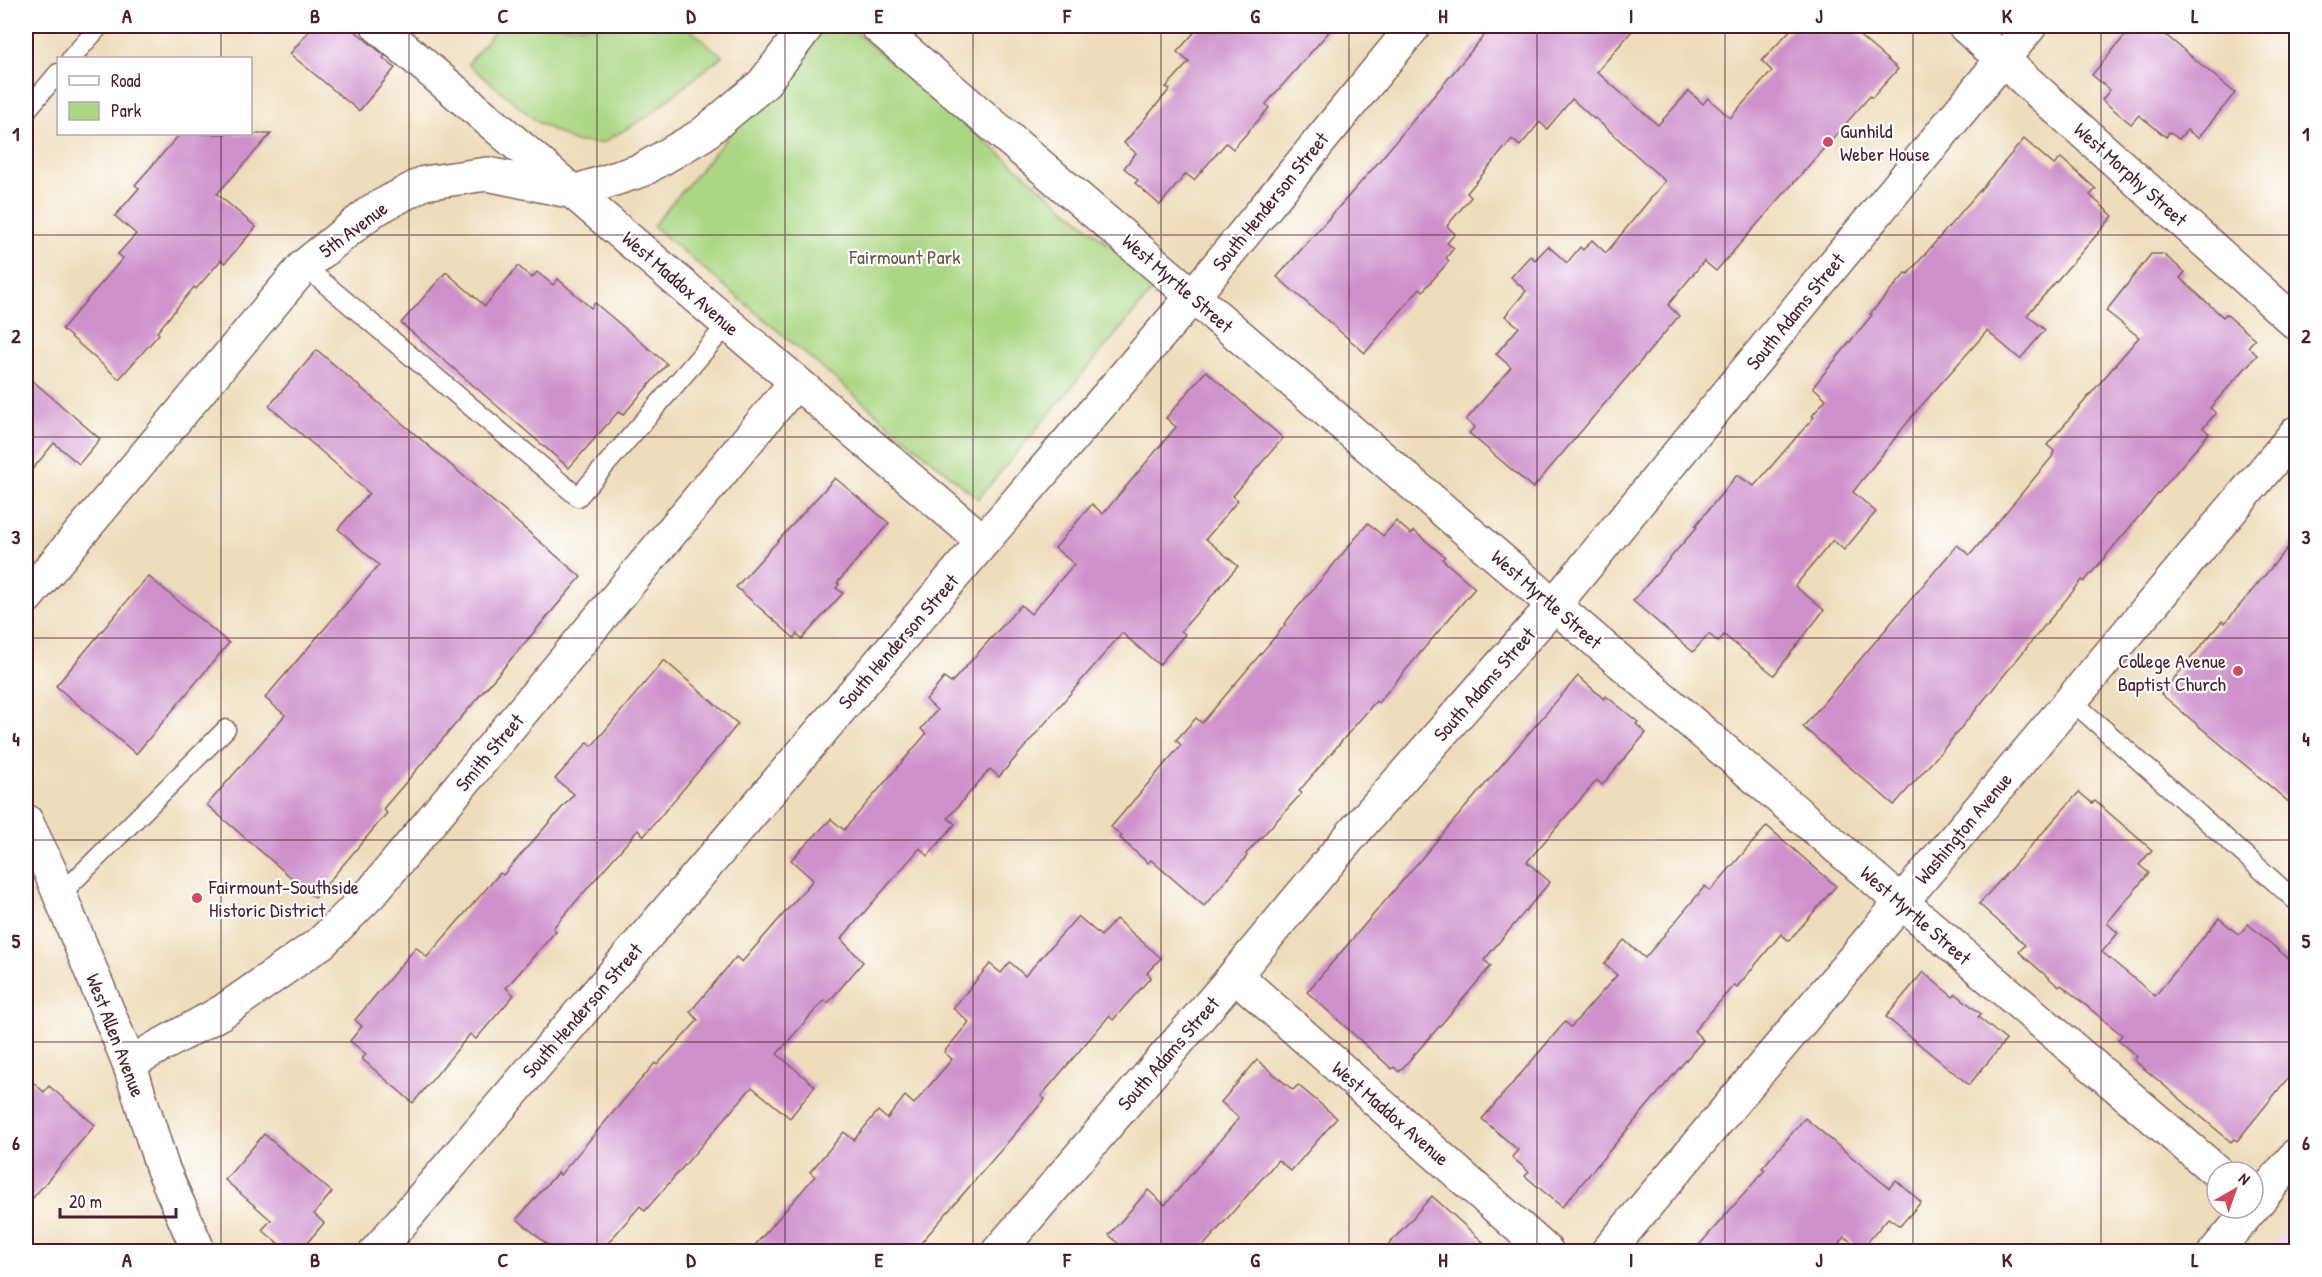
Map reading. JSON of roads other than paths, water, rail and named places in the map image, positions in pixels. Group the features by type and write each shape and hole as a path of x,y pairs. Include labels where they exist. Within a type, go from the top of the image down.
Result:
{"street":[{"name":"West Maddox Avenue","path":"378,26 983,542"},
{"name":"5th Avenue","path":"26,598 304,266 372,211 423,183 487,174 574,192 642,170 702,135 763,84 807,26"},
{"name":"West Myrtle Street","path":"878,26 2205,1162"},
{"name":"South Henderson Street","path":"376,1251 1193,296 1414,26"},
{"name":"West Morphy Street","path":"1965,26 2296,323"},
{"name":"South Adams Street","path":"998,1251 1354,832 1554,604 2030,26"},
{"name":"Smith Street","path":"129,1063 222,1012 322,942 356,909 796,382"},
{"name":"Washington Avenue","path":"1607,1251 2296,433"},
{"name":"West Allen Avenue","path":"26,821 60,896 129,1063 162,1167 199,1251"},
{"name":"West Maddox Avenue","path":"1234,975 1547,1251"},
{"path":"2265,1192 2296,1155"},
{"path":"2215,1251 2241,1220"}],"lane":[{"path":"72,57 100,26"},
{"path":"26,111 57,74"},
{"path":"304,266 578,497 728,324"},
{"path":"2072,700 2296,901"},
{"path":"60,896 226,729"}],"place":[{"name":"Gunhild Weber House","path":"1828,142"},
{"name":"College Avenue Baptist Church","path":"2238,671"},
{"name":"Fairmount-Southside Historic District","path":"197,898"}],"park label":[{"name":"Fairmount Park","path":"905,256"}]}
